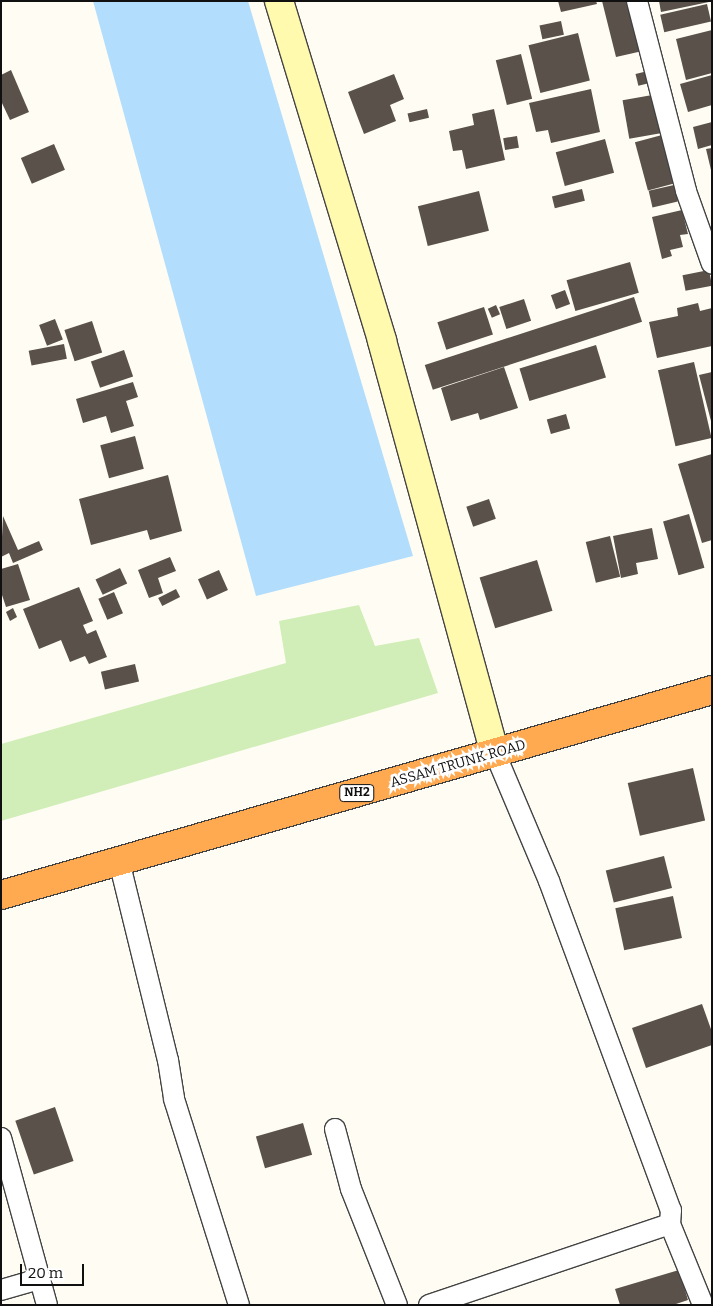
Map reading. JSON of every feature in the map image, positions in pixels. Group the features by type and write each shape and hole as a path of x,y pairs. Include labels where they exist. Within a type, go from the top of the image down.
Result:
{"highway":[{"name":"ASSAM TRUNK ROAD","path":"1,895 712,690"}],"street":[{"path":"279,1 382,341 495,753 549,881 671,1210 670,1224 703,1305"},
{"path":"637,1 686,191 712,264"},
{"path":"119,861 168,1060 174,1100 239,1305"},
{"path":"335,1129 351,1189 397,1305"},
{"path":"1,1138 47,1305"},
{"path":"429,1305 670,1224"},
{"path":"1,1290 39,1279"}],"green space":[{"path":"359,605 375,646 419,638 438,693 1,821 1,744 286,663 279,621"}],"water":[{"path":"93,1 248,1 413,556 256,596"}],"building":[{"path":"558,1 596,1 597,4 561,12"},
{"path":"602,1 635,1 647,50 616,57"},
{"path":"659,1 709,1 709,2 661,12"},
{"path":"707,4 711,22 664,32 660,15"},
{"path":"561,21 564,35 542,39 539,26"},
{"path":"712,30 712,73 686,80 676,39"},
{"path":"578,33 590,81 540,93 529,45"},
{"path":"521,54 532,99 507,105 496,60"},
{"path":"11,70 29,112 10,120 1,101 1,75"},
{"path":"652,70 655,82 638,86 636,74"},
{"path":"394,74 404,99 390,105 396,121 364,134 348,92"},
{"path":"712,75 712,105 688,112 680,84"},
{"path":"591,89 600,132 551,143 548,130 536,132 529,103"},
{"path":"658,94 665,132 629,139 623,100"},
{"path":"427,109 429,118 410,122 408,113"},
{"path":"494,109 505,160 466,169 462,150 453,151 449,131 474,125 472,114"},
{"path":"712,122 712,145 698,149 693,127"},
{"path":"662,135 675,183 648,191 635,142"},
{"path":"517,136 519,148 505,150 503,138"},
{"path":"605,139 614,173 565,186 556,152"},
{"path":"54,144 65,170 32,184 21,158"},
{"path":"712,148 712,170 711,170 706,149"},
{"path":"674,185 678,202 652,207 649,191"},
{"path":"582,189 585,201 555,208 552,196"},
{"path":"479,191 489,231 428,246 418,206"},
{"path":"682,210 688,234 680,235 683,247 670,250 672,256 662,259 652,217"},
{"path":"630,262 639,293 575,311 567,280"},
{"path":"709,270 712,286 686,291 682,275"},
{"path":"565,290 570,304 556,309 551,295"},
{"path":"634,297 642,322 433,390 425,365"},
{"path":"524,299 531,321 506,329 499,307"},
{"path":"698,303 700,311 712,308 712,346 657,358 649,322 678,316 677,308"},
{"path":"496,305 500,314 492,318 488,309"},
{"path":"484,307 493,335 446,350 437,322"},
{"path":"55,319 63,340 47,346 39,325"},
{"path":"92,321 102,352 75,361 64,330"},
{"path":"64,344 67,359 32,366 29,351"},
{"path":"596,345 606,378 529,401 519,368"},
{"path":"124,350 133,376 100,388 91,361"},
{"path":"694,362 712,438 675,446 658,370"},
{"path":"504,367 518,408 480,420 478,413 451,421 441,388"},
{"path":"712,372 712,421 711,421 699,375"},
{"path":"133,382 138,397 126,401 134,426 111,433 106,416 83,423 76,399"},
{"path":"566,414 570,428 551,434 547,420"},
{"path":"135,436 144,469 109,478 100,445"},
{"path":"712,454 712,540 702,543 678,464"},
{"path":"168,475 182,531 150,540 147,530 91,545 79,499"},
{"path":"489,499 496,519 473,527 466,507"},
{"path":"689,514 704,568 678,575 663,521"},
{"path":"3,516 18,550 39,541 43,550 13,563 9,553 1,557"},
{"path":"652,528 658,559 636,563 638,574 621,578 613,536"},
{"path":"610,536 620,577 596,583 586,542"},
{"path":"170,557 176,571 158,578 163,593 149,598 138,570"},
{"path":"537,560 552,611 495,628 480,578"},
{"path":"18,564 30,600 6,607 1,592 1,569"},
{"path":"120,568 127,583 103,595 96,579"},
{"path":"219,570 228,590 207,599 198,579"},
{"path":"79,587 93,621 83,625 87,634 96,630 107,657 89,664 85,656 70,662 61,640 39,649 23,609"},
{"path":"176,589 180,597 162,606 158,598"},
{"path":"114,592 123,613 107,620 98,599"},
{"path":"13,608 17,617 10,621 6,612"},
{"path":"135,664 139,682 105,689 101,672"},
{"path":"693,768 705,821 640,836 628,783"},
{"path":"664,856 672,888 614,903 606,871"},
{"path":"673,896 682,938 624,950 615,908"},
{"path":"702,1004 712,1032 712,1045 646,1068 632,1028"},
{"path":"55,1107 74,1161 34,1175 15,1121"},
{"path":"303,1123 312,1155 265,1168 256,1137"},
{"path":"679,1270 688,1300 673,1305 620,1305 615,1289"}]}
